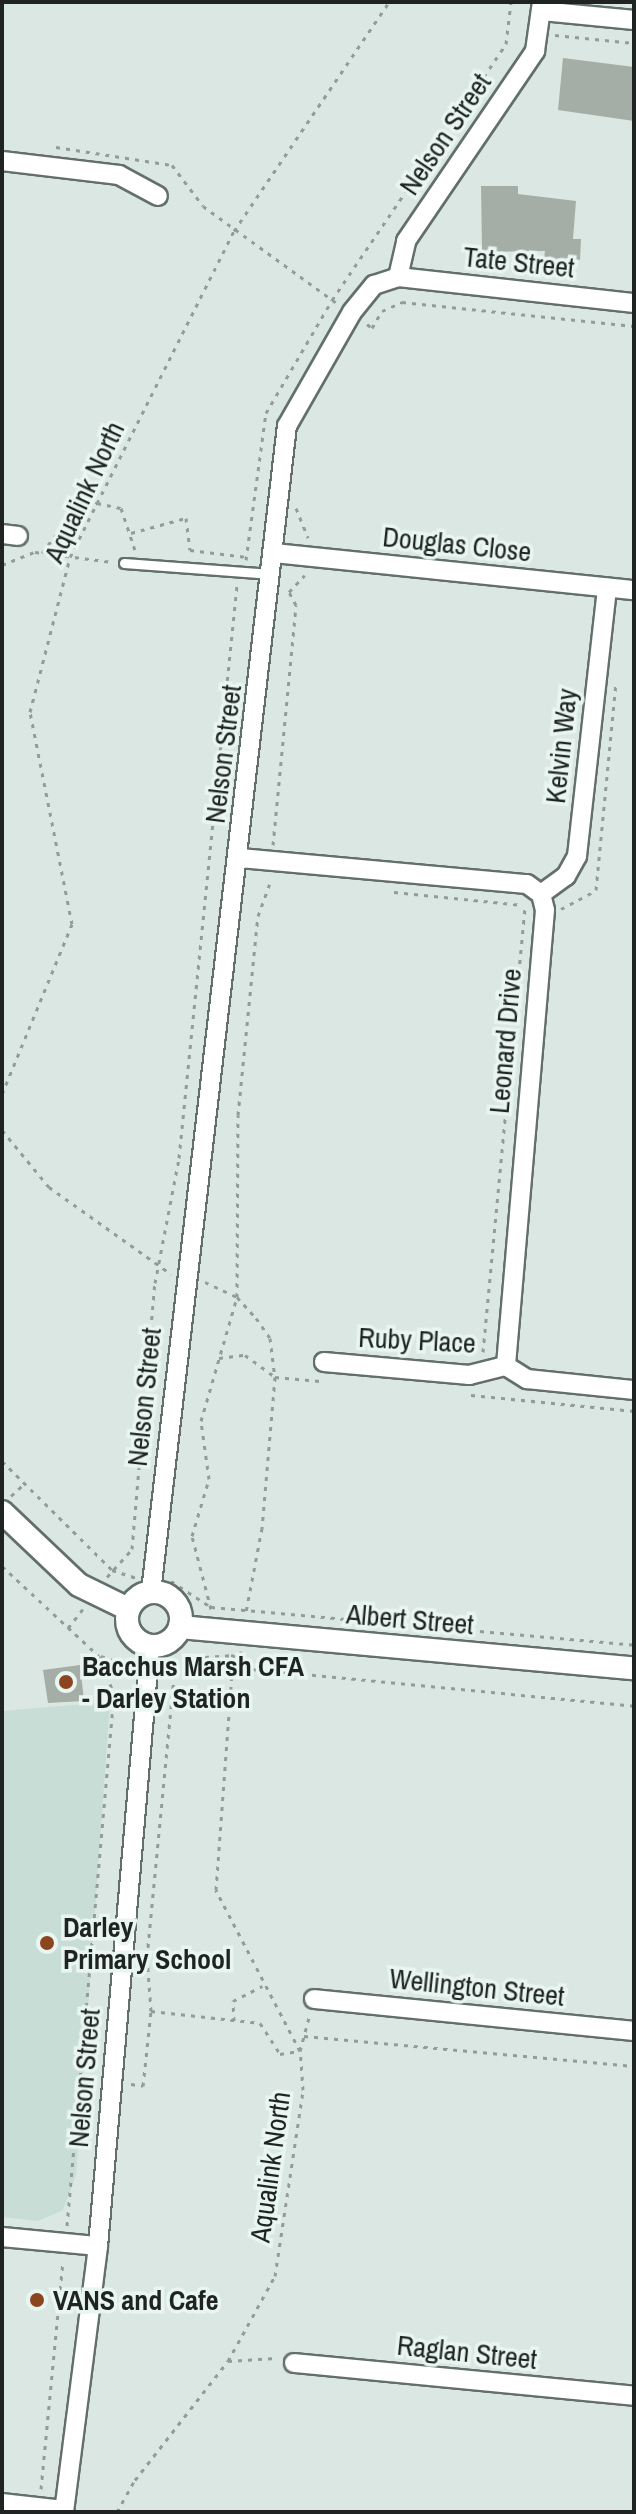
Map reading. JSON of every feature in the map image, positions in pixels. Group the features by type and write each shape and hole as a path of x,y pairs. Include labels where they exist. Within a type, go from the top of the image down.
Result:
{"street":[{"path":"541,6 634,20"},
{"name":"Nelson Street","path":"152,1586 240,858 287,426 352,312 374,285 398,277 406,241 535,51 541,6"},
{"path":"2,161 119,175 158,196"},
{"name":"Tate Street","path":"398,277 634,303"},
{"name":"Douglas Close","path":"274,553 634,590"},
{"name":"Kelvin Way","path":"543,902 566,876 577,856 607,588"},
{"path":"240,858 527,884 543,902"},
{"name":"Leonard Drive","path":"506,1366 543,902"},
{"name":"Ruby Place","path":"324,1362 481,1373 506,1366"},
{"path":"506,1366 527,1379 634,1390"},
{"path":"4,1506 79,1585 128,1609"},
{"path":"152,1586 175,1602 180,1627 169,1642 150,1647 130,1634 128,1609 152,1586"},
{"name":"Albert Street","path":"180,1627 208,1633 634,1668"},
{"name":"Nelson Street","path":"64,2511 98,2246 150,1647"},
{"name":"Wellington Street","path":"314,1999 634,2031"},
{"path":"2,2237 98,2246"},
{"name":"Raglan Street","path":"294,2363 634,2396"},
{"path":"2,2503 64,2511"}],"lane":[{"path":"129,563 272,574"}],"path":[{"name":"Aqualink North","path":"2,1094 72,924 30,712 70,557 234,231 389,2"},
{"path":"508,31 634,43"},
{"path":"183,177 203,206 234,231 372,328 382,311 402,302 634,326"},
{"path":"2,565 35,552 42,553 70,557 129,563 131,533 121,508 97,503 76,508 42,553"},
{"path":"131,533 186,518 190,550 248,557"},
{"path":"205,1657 211,1607 192,1536 209,1479 201,1421 237,1297 238,1115 258,916 271,880 296,605 289,592 308,573"},
{"path":"68,1628 132,1549 155,1283 179,1158 237,587"},
{"path":"382,891 525,905 543,902 567,909 596,890 618,669"},
{"path":"271,880 287,881"},
{"path":"479,1395 525,905"},
{"path":"2,1461 112,1570 152,1586 173,1581 211,1607 634,1645"},
{"path":"4,1506 25,1483"},
{"path":"2,1566 99,1656 114,1704 81,2080 37,2506"},
{"path":"81,2080 143,2086 151,2011 147,1957 175,1668 205,1657 240,1658 252,1669 634,1706"},
{"name":"Aqualink North","path":"117,2512 135,2480 228,2361 275,2276 303,2090 300,2051 263,1986 216,1890 232,1673 240,1658"},
{"path":"234,2021 233,2001 263,1986"},
{"path":"151,2011 260,2023 280,2054 300,2051 314,1999"},
{"path":"304,2036 634,2066"},
{"path":"228,2361 294,2363"}],"shaded area":[{"name":"Darley Primary School","path":"110,1702 76,2175 63,2210 38,2221 2,2217 2,1711"}],"building":[{"path":"563,58 634,67 634,121 558,110"},
{"path":"481,186 518,186 518,194 576,201 573,239 581,239 580,260 544,258 545,251 482,252"},
{"path":"80,1665 84,1701 48,1703 43,1670"}],"place":[{"name":"Bacchus Marsh CFA - Darley Station","path":"66,1682"},
{"name":"Darley Primary School","path":"47,1943"},
{"name":"VANS and Cafe","path":"37,2300"}]}
